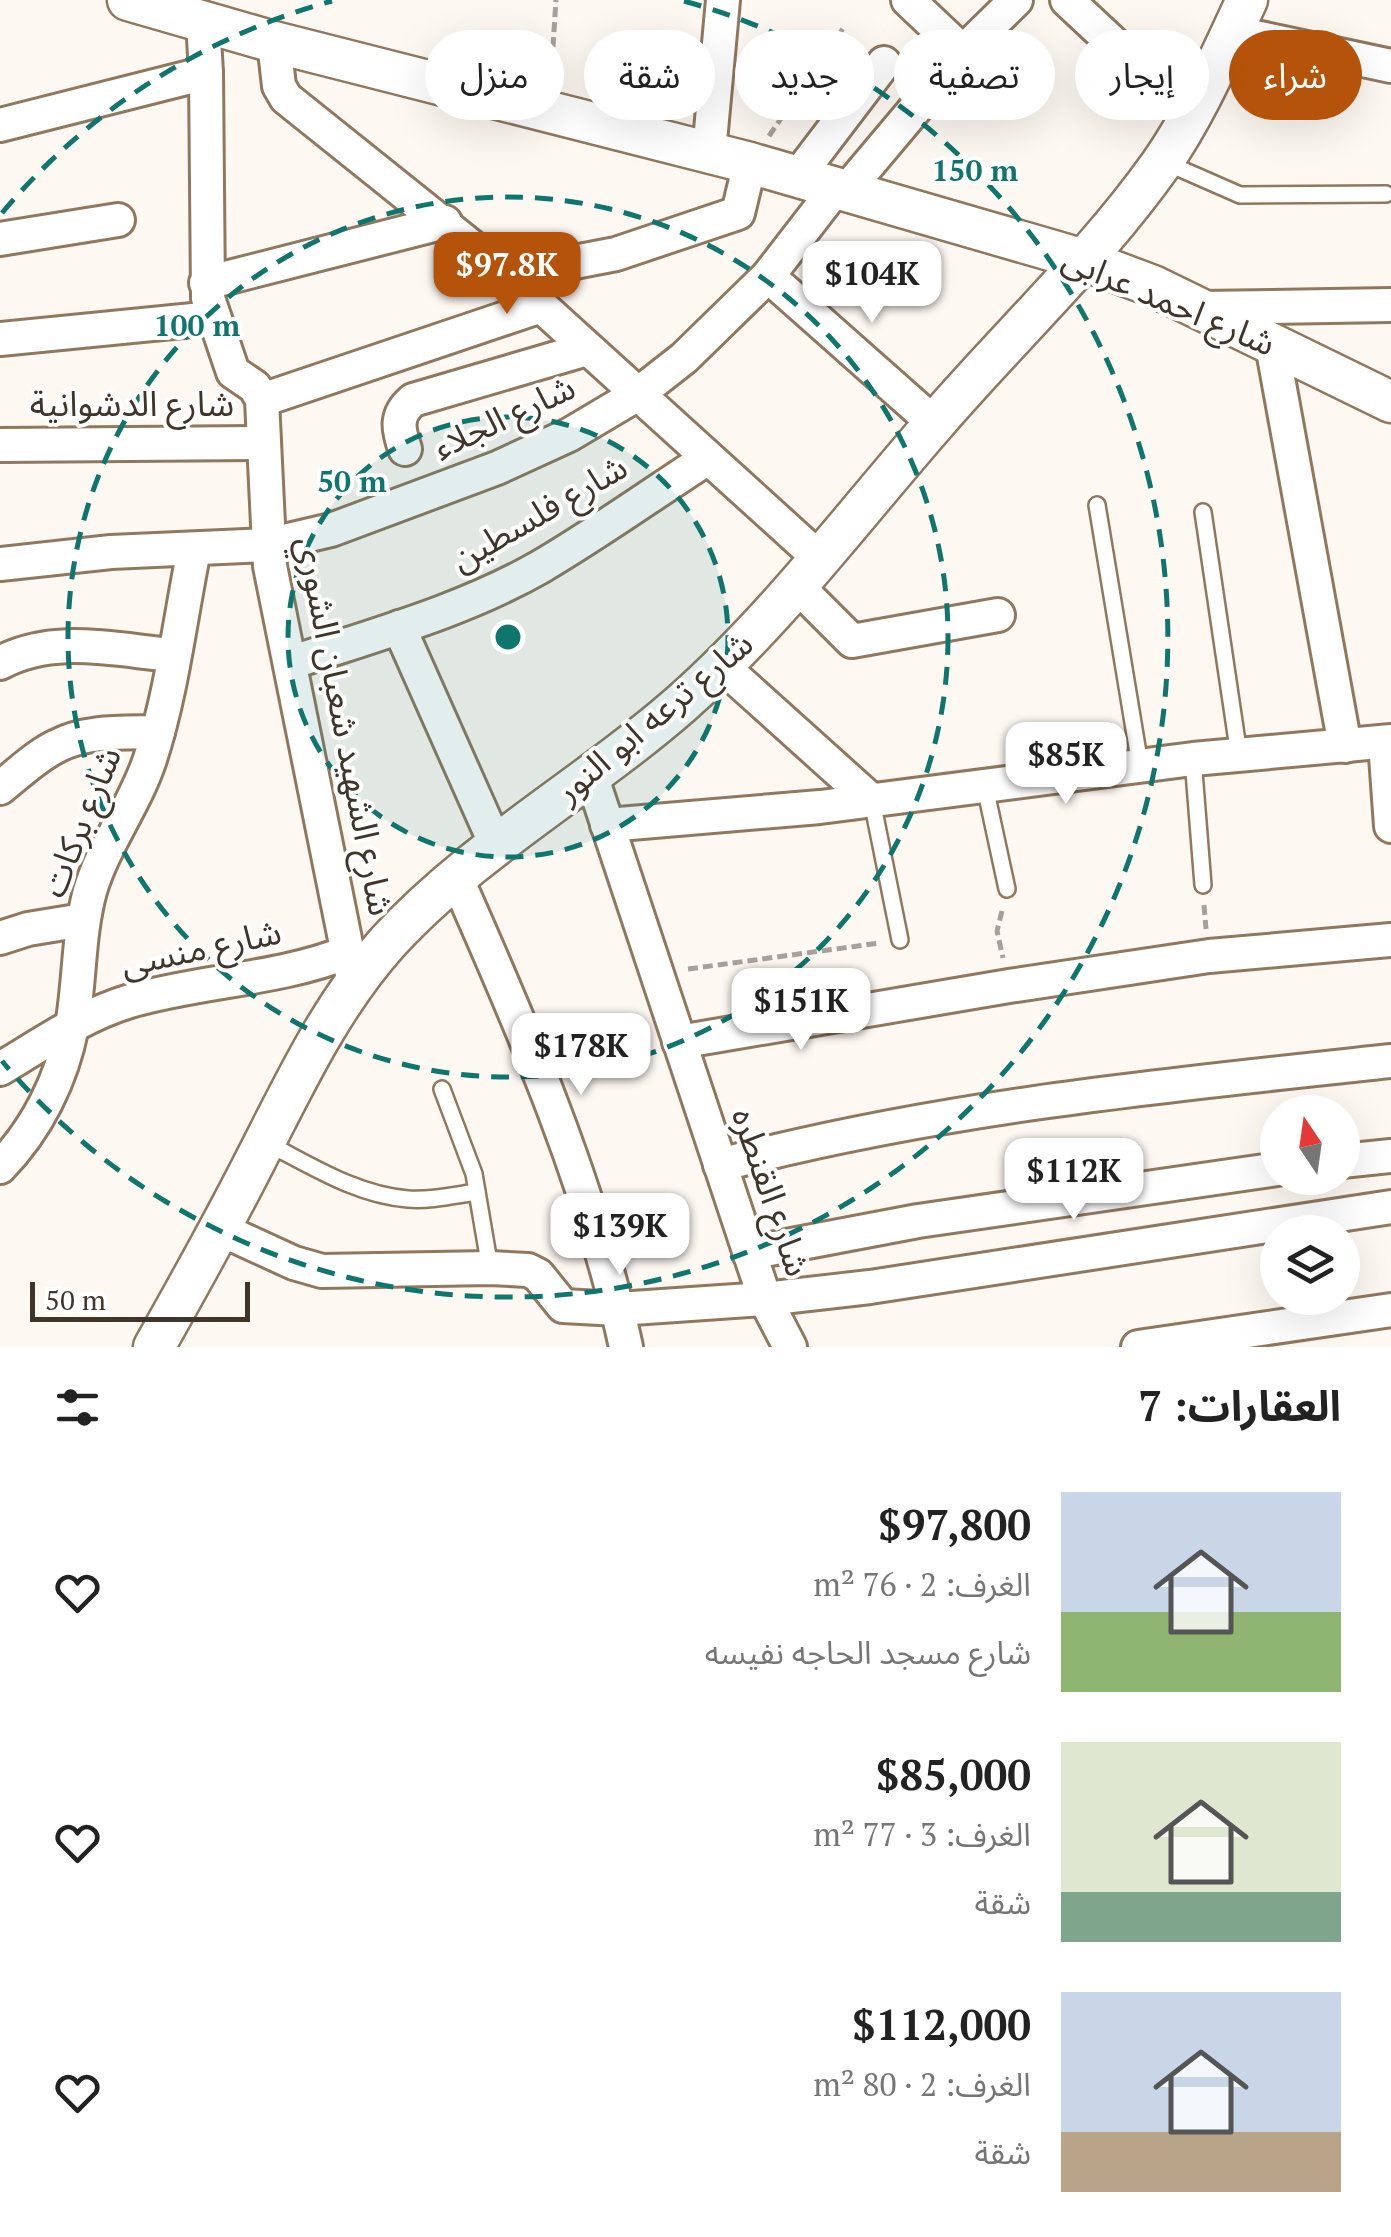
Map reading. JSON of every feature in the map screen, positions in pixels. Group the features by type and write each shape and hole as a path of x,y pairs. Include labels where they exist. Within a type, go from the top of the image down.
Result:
{"street":[{"path":"709,152 723,0"},
{"path":"908,0 940,30"},
{"name":"شارع الجلاء","path":"985,30 1016,0"},
{"path":"1067,0 1099,30"},
{"name":"شارع احمد عرابى","path":"169,7 274,42 425,80"},
{"path":"169,7 206,73 206,283 213,318 233,372 255,387 262,400 541,306"},
{"path":"1239,16 1391,66"},
{"name":"شارع ترعه ابو النور","path":"1209,77 1239,16"},
{"path":"274,42 278,86 286,98 445,222 708,458 809,573 852,641 998,615"},
{"path":"798,176 884,64"},
{"path":"0,125 206,73"},
{"name":"شارع احمد عرابى","path":"564,115 798,176 1082,259 1129,276 1391,402"},
{"name":"شارع الجلاء","path":"0,564 111,552 267,545 331,530 497,468 569,435 638,394 684,358 768,276 903,120"},
{"name":"شارع ترعه ابو النور","path":"154,1347 220,1229 351,968 396,934 456,877 636,741 722,666 809,573 934,423 1082,259 1163,161 1188,120"},
{"path":"507,275 616,254 738,213 750,164"},
{"path":"0,240 118,220"},
{"path":"206,283 445,222"},
{"path":"768,276 934,423"},
{"path":"1198,308 1391,305"},
{"path":"0,340 213,318"},
{"path":"1272,344 1345,746"},
{"path":"404,449 399,421 401,412 413,400 587,348"},
{"name":"شارع الشهيد شعبان الشوري","path":"262,400 267,545 351,968"},
{"name":"شارع الدشوانية","path":"0,444 264,443"},
{"name":"شارع فلسطين","path":"290,663 446,610 539,567 708,458"},
{"name":"شارع بركات","path":"0,1167 27,1135 62,1066 72,1026 83,920 101,860 138,788 158,732 194,550"},
{"path":"399,627 496,845"},
{"path":"0,663 22,653 58,645 173,655"},
{"path":"722,666 872,800"},
{"path":"0,788 40,756 74,739 158,732"},
{"path":"607,825 872,800 1193,759 1388,742 1391,826"},
{"name":"شارع القنطره","path":"590,774 765,1299 790,1347"},
{"path":"456,877 535,1064 618,1310 626,1347"},
{"path":"0,938 83,920"},
{"path":"679,1042 1209,956 1391,940"},
{"name":"شارع منسى","path":"0,1069 72,1026 135,1000 295,970 351,968"},
{"path":"720,1165 836,1136 991,1110 1156,1086 1391,1061"},
{"path":"1360,1159 1391,1156"},
{"path":"749,1253 918,1221 1260,1173"},
{"path":"220,1229 294,1263 322,1271 490,1268 534,1272 563,1306 618,1310 765,1299 888,1284 1391,1207"},
{"path":"1138,1347 1391,1310"}],"lane":[{"path":"1163,161 1240,196 1386,194"},
{"path":"1098,505 1140,765"},
{"path":"1204,512 1239,756"},
{"path":"1193,759 1203,885"},
{"path":"984,787 1007,890"},
{"path":"872,800 900,940"},
{"path":"442,1089 478,1192 490,1268"},
{"path":"265,1142 359,1189 386,1196 412,1200 478,1192"}],"path":[{"path":"554,30 556,0"},
{"path":"750,164 844,27"},
{"path":"1203,885 1209,956"},
{"path":"1007,890 997,931 1009,986"},
{"path":"656,973 900,940"}]}
